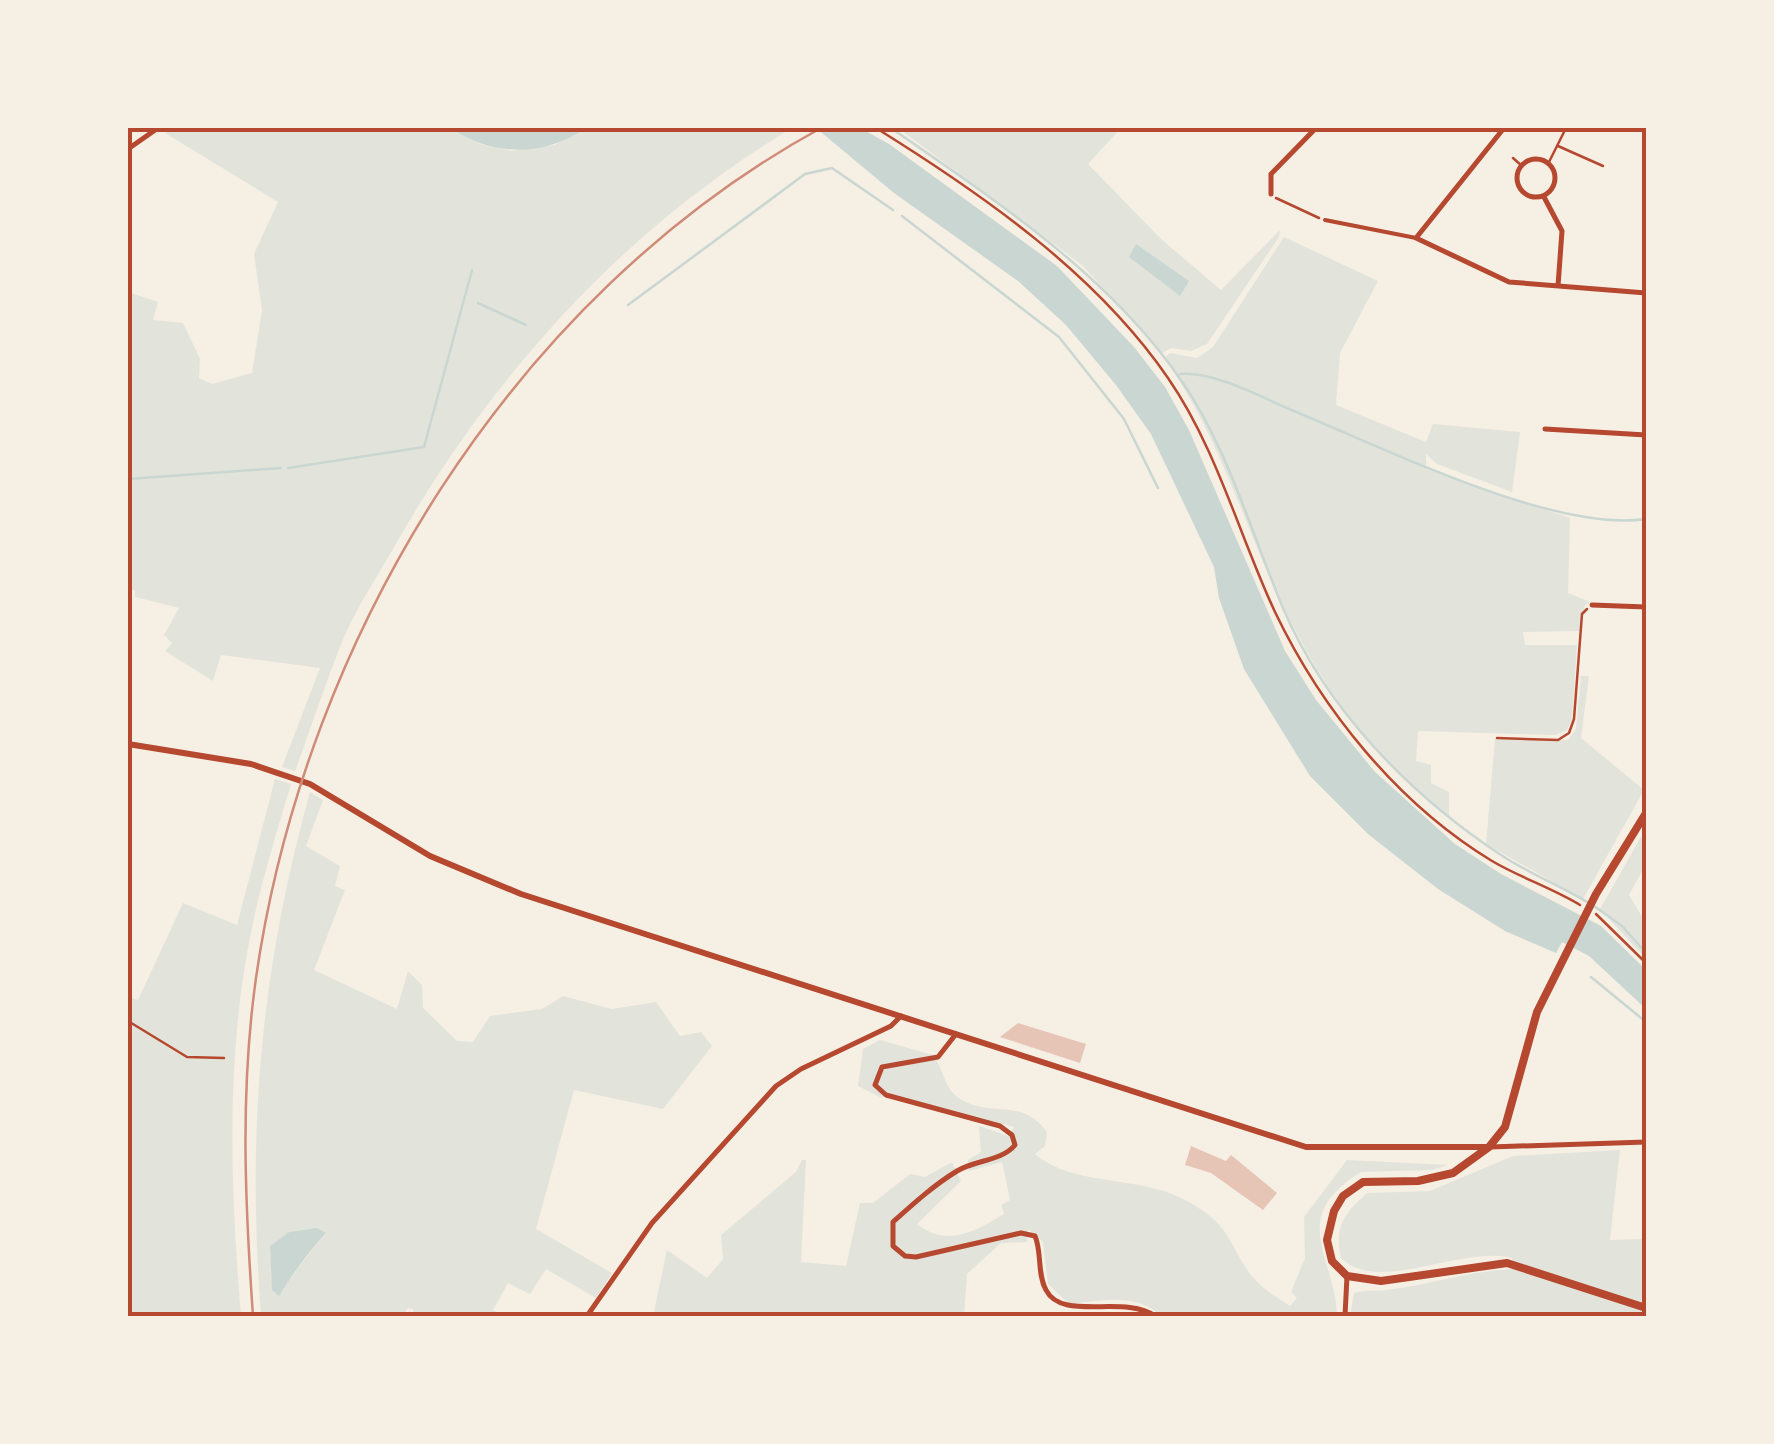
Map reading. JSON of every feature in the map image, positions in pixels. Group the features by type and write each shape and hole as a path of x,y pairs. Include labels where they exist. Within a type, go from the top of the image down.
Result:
{"main road":[{"path":"1646,813 1596,894 1555,975 1526,1040 1504,1127 1489,1147 1453,1173 1418,1182 1363,1182 1343,1196 1330,1218 1327,1240 1332,1262 1346,1276 1380,1281 1508,1263 1646,1308"}],"street":[{"path":"128,149 158,128"},
{"path":"1271,194 1271,174 1316,128"},
{"path":"1416,238 1504,128"},
{"path":"1544,197 1526,194 1518,178 1522,166 1534,159 1549,162 1555,169 1544,197 1562,231 1558,286"},
{"path":"1325,220 1416,238 1509,282 1646,293"},
{"path":"1545,430 1646,435"},
{"path":"1592,605 1646,607"},
{"path":"128,744 273,770 322,790 430,856 476,877 1314,1149 1646,1142"},
{"path":"588,1316 652,1223 776,1086 800,1069 891,1026 901,1016"},
{"path":"956,1034 938,1057 882,1066 875,1085 901,1100 990,1121 1012,1135 1015,1146 1005,1155 958,1170 913,1204 892,1222 892,1246 904,1256 916,1256 1020,1234 1035,1236 1046,1292 1055,1300 1072,1307 1132,1306 1155,1316"},
{"path":"1346,1276 1346,1316"}],"path":[{"path":"876,128 1048,251 1140,341 1191,418 1275,611 1336,714 1430,814 1522,878"},
{"path":"1549,162 1566,128"},
{"path":"1558,146 1603,166"},
{"path":"1513,158 1522,166"},
{"path":"1271,194 1325,220"},
{"path":"1497,738 1558,740 1569,733 1582,614 1592,605"},
{"path":"128,1021 187,1057 224,1058"}],"shaded area":[{"path":"173,128 451,128 480,144 512,151 555,145 586,128 792,128 673,211 619,259 568,309 476,420 435,480 351,623 295,771 282,767 320,668 221,655 213,681 165,651 172,643 164,635 179,608 135,597 135,590 128,590 128,292 158,302 153,320 183,323 200,359 199,378 212,384 252,373 262,310 254,254 278,202 165,133"},
{"path":"451,128 586,128 553,144 518,150 484,144"},
{"path":"816,128 860,128 889,144 1057,266 1134,347 1165,387 1189,430 1285,651 1316,700 1375,772 1455,844 1501,874 1601,926 1646,970 1646,1009 1589,956 1562,942 1556,953 1505,931 1438,889 1368,834 1310,776 1244,669 1219,598 1214,567 1151,434 1116,385 1066,325 1018,281 894,193"},
{"path":"898,128 1121,128 1088,164 1161,239 1221,290 1280,230 1279,237 1207,344 1191,351 1171,348 1162,353 1082,265"},
{"path":"1284,237 1378,281 1340,353 1336,405 1426,442 1433,424 1520,432 1512,492 1437,464 1426,454 1426,469 1570,518 1568,593 1590,602 1585,605 1579,631 1523,632 1525,645 1577,645 1572,719 1567,730 1555,735 1418,731 1416,761 1431,765 1431,783 1449,792 1449,817 1377,750 1318,671 1272,582 1201,419 1164,358 1170,353 1197,358 1213,347"},
{"path":"1136,244 1189,281 1180,296 1129,257"},
{"path":"1581,676 1589,676 1581,738 1644,790 1583,899 1486,844 1495,739 1568,740 1576,729"},
{"path":"275,779 291,784 254,918 234,1066 234,1216 241,1316 128,1316 128,997 138,1000 183,903 237,925"},
{"path":"310,792 323,800 306,846 340,866 335,886 345,890 314,970 397,1009 408,971 422,985 423,1008 457,1041 473,1042 490,1016 542,1009 563,996 612,1009 656,1002 680,1036 701,1032 712,1046 663,1109 574,1090 536,1229 612,1273 596,1298 546,1269 530,1294 508,1283 493,1310 504,1316 414,1316 413,1309 408,1308 402,1316 261,1316 257,1116 269,988","holes":["312,1229 326,1234 301,1264 279,1295 272,1282 270,1246 289,1232"]},
{"path":"1646,828 1646,864 1629,895 1646,923 1646,959 1600,909"},
{"path":"880,1040 933,1055 951,1091 962,1100 985,1108 1017,1111 1037,1121 1047,1132 1045,1146 1035,1154 1051,1165 1089,1177 1150,1187 1202,1210 1225,1232 1252,1276 1290,1306 1297,1298 1291,1292 1305,1258 1304,1217 1347,1160 1448,1165 1432,1170 1361,1172 1338,1189 1325,1206 1320,1240 1337,1316 1161,1316 1129,1301 1069,1304 1048,1284 1043,1242 1028,1229 1027,1242 1001,1243 967,1274 964,1316 653,1316 667,1250 707,1278 723,1259 721,1235 796,1172 802,1160 806,1160 801,1262 846,1266 860,1203 873,1203 910,1174 925,1177 952,1162 961,1181 917,1224 950,1236 972,1231 1004,1214 1001,1205 1010,1200 1002,1162 969,1171 968,1160 981,1152 979,1126 1008,1136 1014,1127 897,1096 880,1097 858,1086 863,1049"},
{"path":"1620,1150 1610,1240 1646,1239 1646,1316 1350,1316 1354,1293 1513,1269 1512,1258 1492,1256 1398,1271 1357,1268 1341,1258 1340,1229 1347,1214 1367,1193 1430,1191 1513,1156"},
{"path":"317,1228 326,1233 279,1296 272,1290 270,1246 289,1232"}],"building":[{"path":"1018,1023 1086,1044 1080,1063 1000,1037"},
{"path":"1191,1146 1226,1161 1231,1155 1277,1193 1263,1210 1211,1173 1185,1165"}],"waterway":[{"path":"891,128 1048,241 1152,341 1198,406 1212,434 1301,645 1322,681 1374,747 1467,831 1511,861 1587,902"},
{"path":"628,305 805,174 832,168 893,210"},
{"path":"902,216 1059,337 1124,419 1158,488"},
{"path":"288,468 424,447 472,270"},
{"path":"478,303 526,325"},
{"path":"1180,374 1207,376 1236,386 1417,464 1516,500 1608,520 1646,519"},
{"path":"128,479 281,468"},
{"path":"1594,906 1622,926 1646,953"},
{"path":"1591,977 1646,1022"}],"railway":[{"path":"253,1316 246,1147 256,978 282,850 322,724 375,603 442,487 520,380 610,283 711,199 821,128"}]}
